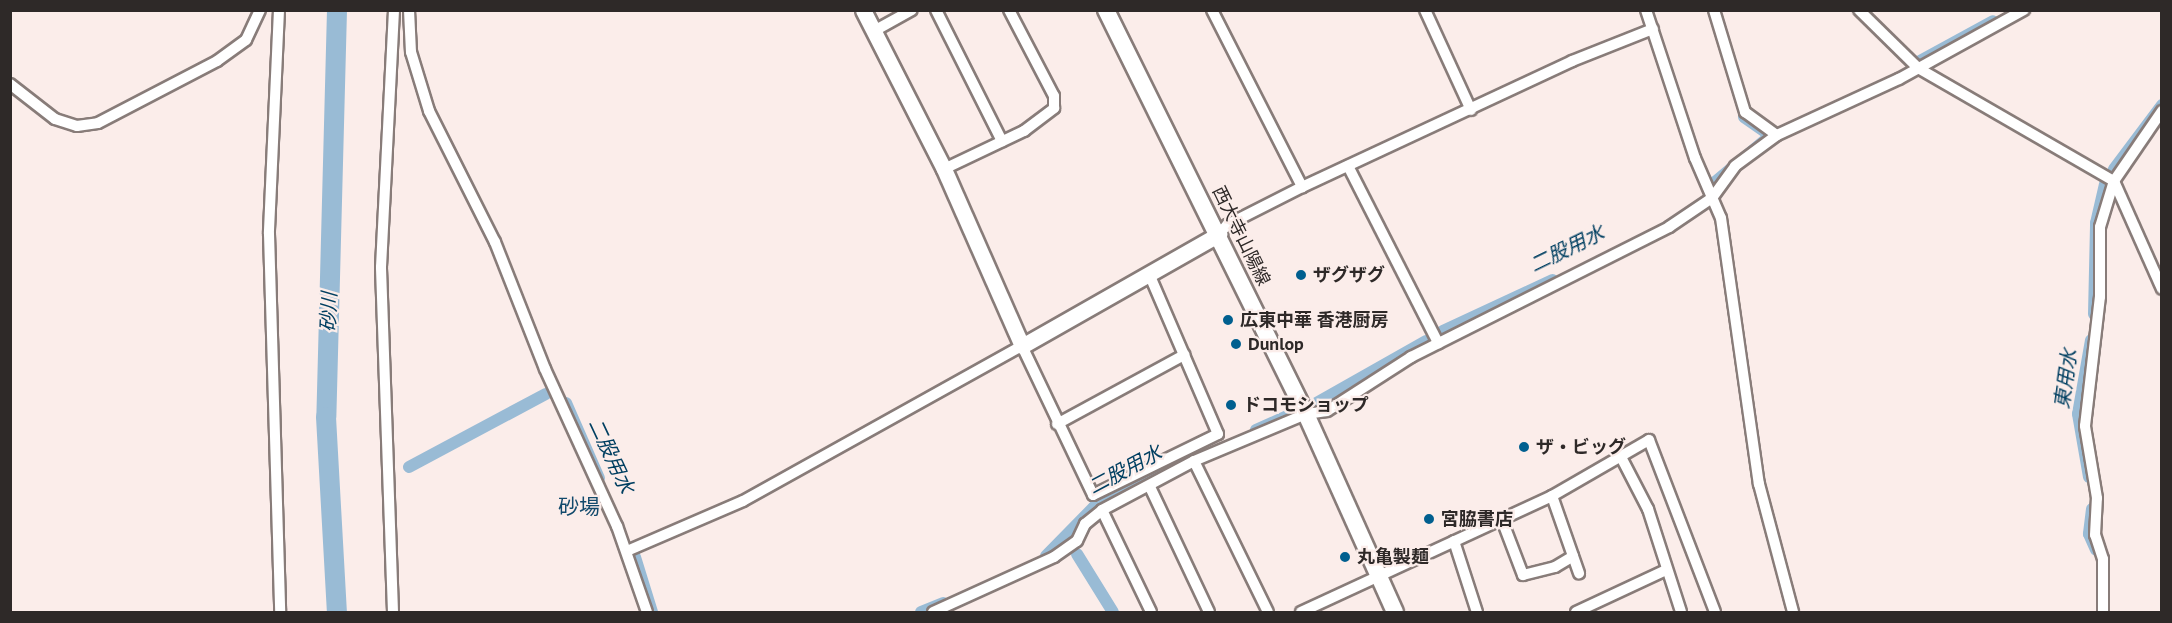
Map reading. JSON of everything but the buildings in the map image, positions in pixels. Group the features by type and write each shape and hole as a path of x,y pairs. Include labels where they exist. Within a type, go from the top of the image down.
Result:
{"main road":[{"name":"西大寺山陽線","path":"1106,10 1220,234 1306,414 1395,612"}],"street":[{"path":"10,84 55,119 77,126 98,123 218,61 246,40 260,10"},
{"path":"279,10 269,234 280,612"},
{"path":"393,612 381,267 394,10"},
{"path":"409,10 411,52 429,111 495,242 627,551 647,612"},
{"path":"863,10 944,169 1057,424 1093,495 1218,434 1150,276"},
{"path":"874,31 912,10"},
{"path":"936,10 1002,141"},
{"path":"944,169 1002,141 1054,108 1054,96 1009,10"},
{"path":"1212,10 1302,187"},
{"path":"1425,10 1472,110"},
{"path":"1646,10 1712,198 1735,290 1759,484 1793,612"},
{"path":"1714,10 1744,112 1777,135"},
{"path":"1859,10 1918,68 2114,181 2162,289"},
{"path":"933,612 1054,557 1077,541 1085,524 1102,510 1150,487 1194,461 1306,414 1327,411 1438,344 1669,226 1712,198 1735,166 1777,135 1918,68 2024,10"},
{"path":"627,551 743,501 1150,276 1220,234 1227,225 1302,187 1653,29"},
{"path":"2103,612 2103,559 2095,535 2097,498 2085,426 2100,297 2100,227 2114,181 2162,111"},
{"path":"1348,166 1438,344"},
{"path":"1057,424 1184,355"},
{"path":"1301,612 1552,496 1650,440 1714,612"},
{"path":"1622,457 1648,508 1664,571 1680,612"},
{"path":"1194,461 1268,612"},
{"path":"1150,487 1209,612"},
{"path":"1552,496 1579,573"},
{"path":"1102,510 1151,612"},
{"path":"1502,520 1523,575 1555,567 1573,556"},
{"path":"1454,541 1477,612"},
{"path":"1577,612 1664,571"}],"waterway":[{"name":"砂川","path":"337,10 326,417 337,612"},
{"name":"二股用水","path":"1920,61 1993,21"},
{"name":"東用水","path":"2114,169 2162,105"},
{"path":"1744,117 1770,135"},
{"name":"二股用水","path":"1715,182 1770,136"},
{"name":"東用水","path":"2094,314 2096,223 2105,184"},
{"name":"二股用水","path":"1443,331 1553,280"},
{"name":"東用水","path":"2089,477 2078,414 2091,340"},
{"name":"二股用水","path":"1313,405 1426,341"},
{"name":"二股用水","path":"409,467 546,394"},
{"name":"二股用水","path":"566,403 599,478"},
{"name":"二股用水","path":"1256,430 1296,412"},
{"name":"二股用水","path":"1046,556 1094,507 1180,464"},
{"name":"東用水","path":"2092,509 2089,534 2096,550"},
{"path":"1077,554 1113,612"},
{"name":"二股用水","path":"635,557 652,612"},
{"name":"二股用水","path":"921,612 943,603"}],"place":[{"name":"ザグザグ","path":"1301,275"},
{"name":"広東中華 香港厨房","path":"1228,320"},
{"name":"Dunlop","path":"1236,344"},
{"name":"ドコモショップ","path":"1231,405"},
{"name":"ザ・ビッグ","path":"1524,447"},
{"name":"宮脇書店","path":"1429,519"},
{"name":"丸亀製麺","path":"1345,557"}],"district":[{"name":"砂場","path":"579,507"}]}
